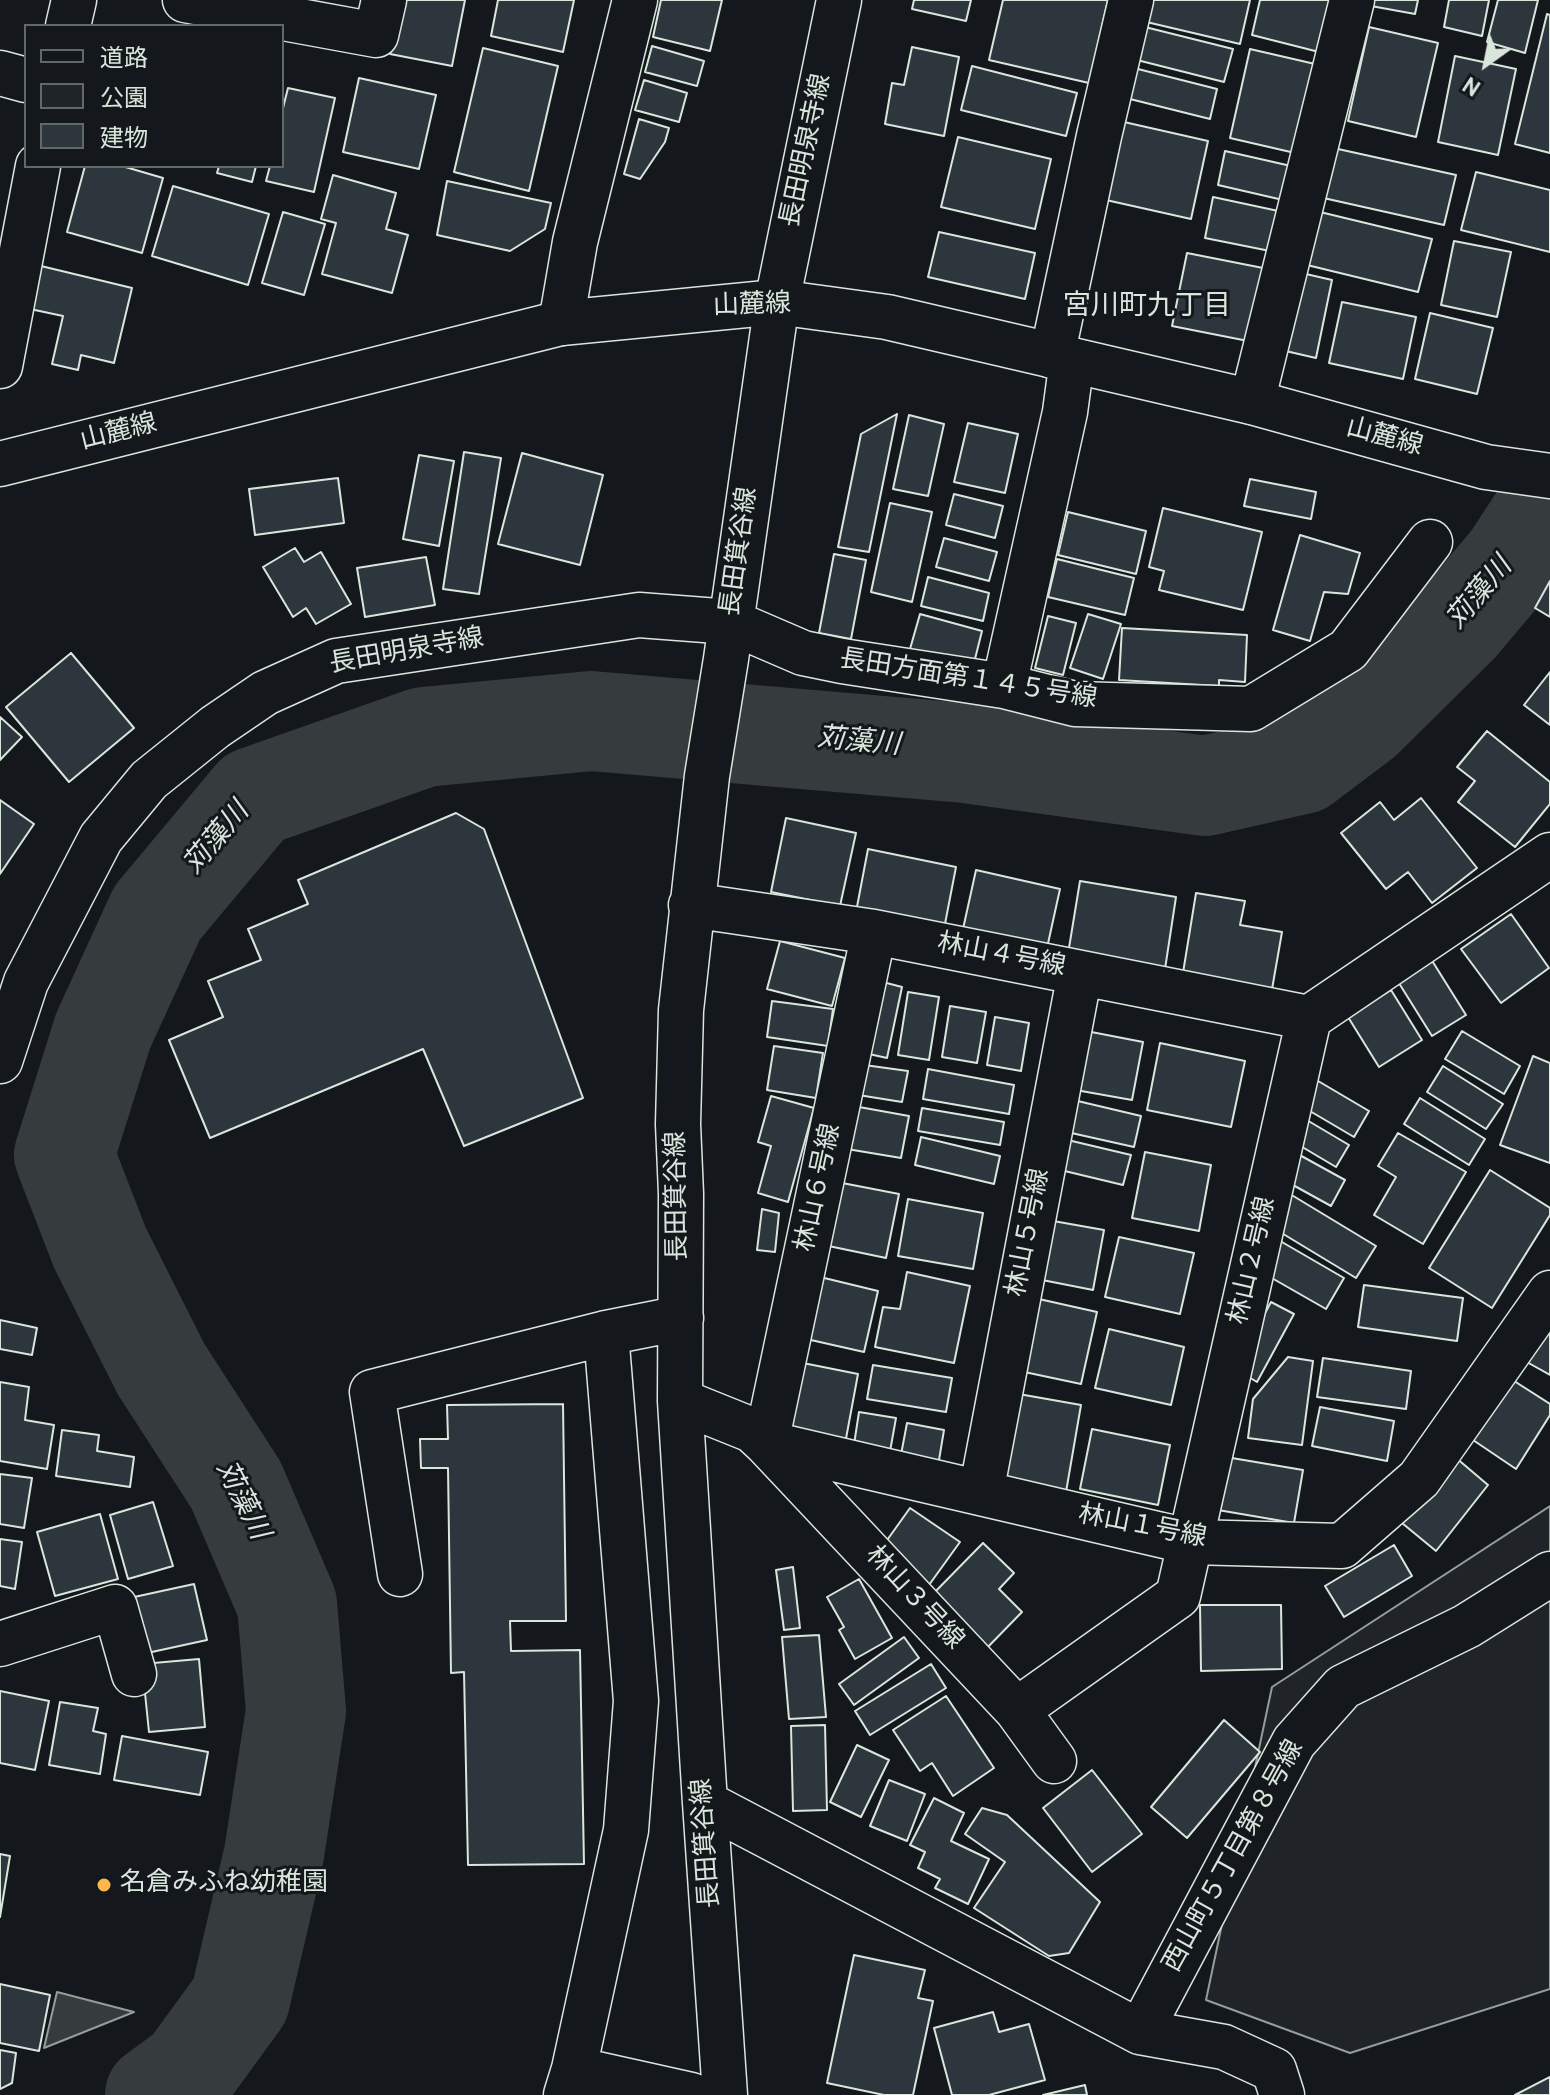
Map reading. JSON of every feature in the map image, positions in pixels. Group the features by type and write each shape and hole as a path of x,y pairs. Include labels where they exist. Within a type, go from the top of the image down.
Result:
{"street":[{"path":"68,24 74,0"},
{"path":"185,0 376,35 384,0"},
{"path":"561,323 575,242 635,0"},
{"name":"長田明泉寺線","path":"777,302 839,0"},
{"path":"1004,686 1065,412 1062,358 1099,136 1131,0"},
{"path":"1252,402 1352,0"},
{"path":"0,73 24,79"},
{"path":"0,366 38,168"},
{"name":"山麓線","path":"0,464 561,323 777,302 887,317 1252,402 1486,467 1550,476"},
{"name":"長田箕谷線","path":"725,2095 680,1401 681,1194 678,1124 681,1010 707,776 777,302"},
{"name":"長田方面第１４５号線","path":"728,641 1004,686 1075,704 1251,709 1348,650 1430,542"},
{"name":"長田明泉寺線","path":"0,1061 26,982 101,838 149,780 215,727 265,693 336,661 639,615 728,641"},
{"path":"1309,1018 1550,855"},
{"name":"林山４号線","path":"691,905 874,932 1309,1018"},
{"name":"林山６号線","path":"766,1443 874,932"},
{"name":"林山５号線","path":"981,1493 1080,973"},
{"name":"林山２号線","path":"1017,1710 1178,1596 1309,1018"},
{"name":"林山１号線","path":"680,1401 752,1430 766,1443 1191,1542 1342,1546 1419,1479 1550,1293"},
{"path":"400,1574 372,1392 606,1333 681,1318"},
{"path":"606,1333 636,1701 626,1830 570,2082 691,2095"},
{"name":"林山３号線","path":"766,1443 1017,1710 1054,1761"},
{"name":"西山町５丁目第８号線","path":"1140,2032 1294,1742 1343,1687 1467,1626 1550,1574"},
{"path":"0,1644 115,1607 134,1674"},
{"path":"705,1803 1140,2032 1224,2047 1274,2070 1282,2095"}],"green space":[{"path":"1550,1506 1550,1989 1350,2053 1206,2000 1272,1687"}],"shaded area":[{"path":"57,1992 134,2012 44,2048"}],"building":[{"path":"401,0 465,0 452,66 390,54"},
{"path":"498,0 574,0 563,52 491,36"},
{"path":"661,0 722,0 710,51 653,37"},
{"path":"914,0 971,0 966,21 912,9"},
{"path":"1003,0 1108,0 1089,83 989,60"},
{"path":"1143,0 1250,0 1240,44 1138,20"},
{"path":"1260,0 1335,0 1323,53 1252,35"},
{"path":"1372,0 1418,0 1415,14 1371,6"},
{"path":"1449,0 1489,0 1482,36 1444,27"},
{"path":"1498,0 1538,0 1525,53 1487,42"},
{"path":"1547,14 1550,15 1550,153 1515,144"},
{"path":"1145,27 1233,49 1224,82 1137,60"},
{"path":"1369,27 1438,43 1416,137 1348,121"},
{"path":"652,46 704,61 697,86 645,72"},
{"path":"912,47 959,57 944,136 885,124 892,83 904,85"},
{"path":"483,48 558,66 529,191 454,172"},
{"path":"1250,49 1315,64 1295,153 1230,138"},
{"path":"1455,56 1516,69 1498,155 1438,142"},
{"path":"972,66 1077,93 1066,136 961,110"},
{"path":"1134,68 1217,89 1210,119 1126,98"},
{"path":"359,78 436,95 419,169 343,152"},
{"path":"644,80 687,93 679,122 635,110"},
{"path":"288,88 335,98 314,192 266,181 269,168 284,168 284,104"},
{"path":"639,119 669,128 665,142 640,179 624,174"},
{"path":"1124,122 1208,141 1191,219 1106,200"},
{"path":"958,137 1051,159 1035,229 941,207"},
{"path":"1329,147 1456,175 1444,225 1319,197"},
{"path":"1225,151 1291,166 1283,200 1218,185"},
{"path":"84,168 129,168 163,178 142,253 67,232"},
{"path":"218,168 256,168 252,182 217,173"},
{"path":"1476,172 1550,190 1550,252 1461,230"},
{"path":"333,175 396,193 386,229 408,235 392,293 322,274 336,223 321,219"},
{"path":"447,181 551,203 545,229 510,251 437,235"},
{"path":"173,186 269,214 248,285 152,256"},
{"path":"1213,197 1283,212 1275,252 1205,238"},
{"path":"283,212 325,224 304,295 262,283"},
{"path":"1320,212 1432,239 1418,292 1307,265"},
{"path":"939,232 1035,253 1025,299 928,277"},
{"path":"1454,241 1511,252 1497,317 1441,305"},
{"path":"1187,253 1263,268 1248,341 1172,326"},
{"path":"41,266 132,288 114,363 81,355 78,370 52,364 63,316 30,309"},
{"path":"1293,271 1332,280 1316,358 1277,349"},
{"path":"1342,302 1416,317 1403,379 1329,363"},
{"path":"1430,313 1493,328 1477,394 1415,379"},
{"path":"897,414 869,552 838,547 861,434"},
{"path":"909,415 944,424 928,496 893,489"},
{"path":"968,423 1018,434 1005,493 954,482"},
{"path":"464,452 501,458 479,594 443,589"},
{"path":"522,453 603,475 580,565 498,544"},
{"path":"419,455 454,461 439,546 403,539"},
{"path":"338,478 344,523 255,535 249,489"},
{"path":"1250,479 1316,492 1311,519 1244,506"},
{"path":"954,494 1003,506 995,538 946,525"},
{"path":"890,503 932,512 912,602 871,592"},
{"path":"1163,508 1262,532 1243,610 1159,590 1164,571 1149,567"},
{"path":"1068,512 1146,531 1136,574 1058,555"},
{"path":"1300,535 1360,553 1348,594 1324,592 1310,641 1273,630"},
{"path":"944,538 997,552 989,581 936,567"},
{"path":"295,548 304,562 321,552 351,604 316,624 306,608 293,617 263,567"},
{"path":"834,554 866,560 851,639 819,633"},
{"path":"426,557 435,605 365,617 357,568"},
{"path":"1057,559 1134,578 1125,615 1048,597"},
{"path":"928,577 989,593 983,621 921,606"},
{"path":"1550,581 1550,617 1535,608"},
{"path":"920,614 982,631 973,667 910,649"},
{"path":"1088,614 1121,624 1103,679 1070,668"},
{"path":"1048,616 1076,623 1063,675 1035,668"},
{"path":"1122,628 1247,635 1245,682 1219,680 1219,686 1119,680"},
{"path":"71,653 134,728 69,782 6,707"},
{"path":"1550,672 1550,725 1524,705"},
{"path":"0,717 22,737 0,760"},
{"path":"1487,731 1550,782 1550,804 1515,847 1458,802 1475,781 1457,767"},
{"path":"1421,798 1477,868 1432,903 1408,872 1386,889 1341,833 1380,802 1394,820"},
{"path":"0,800 34,824 0,874"},
{"path":"456,813 484,829 583,1098 464,1146 423,1049 210,1138 169,1040 223,1017 208,981 261,960 248,929 308,904 298,880"},
{"path":"786,818 856,833 840,906 771,892"},
{"path":"868,849 956,867 944,929 856,912"},
{"path":"976,870 1060,889 1047,948 963,929"},
{"path":"1080,881 1176,897 1165,969 1068,954"},
{"path":"1196,893 1245,901 1240,925 1282,932 1271,995 1182,979"},
{"path":"1511,914 1549,968 1501,1003 1461,949"},
{"path":"780,941 845,958 832,1006 767,989"},
{"path":"1431,959 1466,1015 1432,1036 1397,980"},
{"path":"875,980 902,987 887,1058 860,1052"},
{"path":"1391,990 1422,1040 1379,1067 1348,1017"},
{"path":"908,992 939,997 929,1060 898,1055"},
{"path":"772,1001 833,1009 828,1046 767,1037"},
{"path":"950,1006 986,1012 977,1063 942,1057"},
{"path":"995,1017 1029,1023 1021,1071 987,1065"},
{"path":"1081,1030 1143,1042 1132,1100 1070,1089"},
{"path":"1462,1031 1520,1066 1504,1094 1445,1059"},
{"path":"1160,1043 1245,1061 1231,1127 1147,1110"},
{"path":"774,1046 823,1053 816,1098 767,1090"},
{"path":"1533,1056 1550,1063 1550,1163 1500,1145"},
{"path":"857,1064 908,1071 902,1102 852,1094"},
{"path":"1443,1066 1503,1104 1486,1129 1427,1092"},
{"path":"928,1069 1014,1085 1009,1114 923,1099"},
{"path":"1313,1078 1369,1111 1354,1137 1298,1104"},
{"path":"771,1096 814,1108 788,1202 758,1193 771,1146 758,1142"},
{"path":"1065,1098 1141,1116 1134,1147 1058,1130"},
{"path":"1420,1098 1485,1139 1469,1165 1404,1124"},
{"path":"848,1105 909,1116 901,1158 841,1148"},
{"path":"922,1108 1004,1122 1000,1145 918,1131"},
{"path":"1300,1116 1349,1145 1336,1167 1287,1138"},
{"path":"1398,1133 1466,1172 1423,1244 1374,1215 1396,1177 1378,1166"},
{"path":"921,1137 1000,1156 994,1184 915,1165"},
{"path":"1055,1137 1131,1155 1123,1185 1048,1167"},
{"path":"1145,1152 1211,1165 1199,1231 1132,1218"},
{"path":"1296,1153 1345,1180 1331,1206 1282,1179"},
{"path":"1490,1170 1550,1208 1550,1215 1492,1308 1429,1268"},
{"path":"832,1181 899,1194 886,1258 819,1244"},
{"path":"1290,1194 1376,1246 1356,1278 1270,1226"},
{"path":"908,1199 983,1213 973,1269 898,1256"},
{"path":"762,1209 779,1213 775,1252 757,1250"},
{"path":"1042,1219 1104,1230 1093,1290 1032,1278"},
{"path":"1119,1237 1194,1253 1180,1314 1105,1297"},
{"path":"1275,1238 1344,1278 1326,1309 1256,1269"},
{"path":"907,1272 970,1286 954,1363 875,1347 883,1307 900,1309"},
{"path":"816,1276 878,1291 864,1352 802,1338"},
{"path":"1364,1285 1463,1298 1457,1341 1358,1327"},
{"path":"1030,1297 1097,1312 1081,1384 1015,1370"},
{"path":"1271,1302 1294,1314 1257,1382 1235,1369"},
{"path":"1550,1319 1550,1375 1525,1361"},
{"path":"0,1320 37,1328 32,1355 0,1349"},
{"path":"1109,1329 1184,1347 1171,1405 1095,1388"},
{"path":"1288,1357 1313,1361 1302,1445 1248,1438 1253,1399"},
{"path":"1323,1358 1411,1371 1406,1409 1317,1397"},
{"path":"798,1362 858,1374 845,1444 785,1432"},
{"path":"873,1365 952,1378 946,1412 867,1399"},
{"path":"1511,1379 1550,1404 1550,1415 1516,1469 1473,1440"},
{"path":"0,1382 29,1387 25,1420 54,1425 47,1469 0,1461"},
{"path":"1013,1393 1081,1405 1066,1492 997,1479"},
{"path":"563,1404 566,1621 510,1621 511,1651 580,1650 584,1864 468,1865 464,1672 451,1673 448,1468 421,1468 420,1439 448,1439 447,1405"},
{"path":"1320,1407 1394,1421 1387,1461 1312,1446"},
{"path":"859,1412 896,1418 889,1457 853,1451"},
{"path":"907,1423 944,1430 938,1466 900,1460"},
{"path":"1092,1429 1170,1445 1158,1505 1080,1489"},
{"path":"62,1430 99,1435 97,1451 134,1457 130,1487 56,1476"},
{"path":"1220,1456 1303,1470 1294,1523 1212,1509"},
{"path":"1455,1457 1488,1485 1436,1551 1402,1523"},
{"path":"0,1474 32,1478 24,1528 0,1524"},
{"path":"153,1502 173,1566 128,1579 110,1515"},
{"path":"910,1508 960,1542 929,1585 880,1550"},
{"path":"100,1514 118,1579 55,1596 37,1532"},
{"path":"0,1539 22,1542 15,1589 0,1586"},
{"path":"983,1543 1014,1573 999,1589 1022,1612 983,1652 929,1598"},
{"path":"1394,1545 1412,1576 1344,1617 1325,1586"},
{"path":"793,1567 800,1628 784,1630 776,1570"},
{"path":"859,1579 892,1638 855,1659 839,1630 844,1627 827,1597"},
{"path":"194,1584 207,1640 138,1655 125,1599"},
{"path":"1200,1605 1281,1605 1282,1669 1201,1671"},
{"path":"819,1635 826,1717 789,1719 782,1637"},
{"path":"904,1637 919,1658 854,1705 839,1684"},
{"path":"199,1659 205,1727 149,1732 142,1664"},
{"path":"931,1664 946,1688 870,1735 855,1711"},
{"path":"0,1691 49,1701 35,1770 0,1763"},
{"path":"946,1696 994,1768 953,1796 932,1763 920,1771 893,1730"},
{"path":"60,1702 98,1708 93,1731 106,1734 100,1774 49,1765"},
{"path":"1224,1720 1260,1752 1187,1838 1151,1807"},
{"path":"825,1725 827,1810 793,1811 791,1726"},
{"path":"122,1736 208,1752 200,1795 114,1780"},
{"path":"857,1745 889,1760 861,1817 830,1802"},
{"path":"1092,1770 1142,1834 1092,1872 1043,1808"},
{"path":"889,1780 925,1794 907,1841 870,1826"},
{"path":"934,1798 964,1813 951,1841 989,1859 968,1904 935,1888 940,1879 918,1868 925,1852 910,1845"},
{"path":"982,1808 1007,1815 1100,1902 1069,1953 1049,1956 974,1908 1005,1862 965,1834"},
{"path":"0,1854 10,1856 0,1917"},
{"path":"854,1955 925,1970 918,1998 933,2001 913,2095 884,2095 827,2083"},
{"path":"0,1984 50,1995 39,2051 0,2043"},
{"path":"993,2012 999,2032 1029,2024 1045,2080 989,2095 952,2095 934,2028"},
{"path":"0,2050 16,2053 12,2083 0,2089"},
{"path":"1550,2077 1550,2095 1515,2095"},
{"path":"1085,2085 1087,2095 1043,2095"}],"waterway":[{"name":"苅藻川","path":"155,2095 189,2070 240,2000 274,1854 296,1711 287,1604 236,1485 161,1369 100,1248 64,1155 103,1031 157,913 254,797 424,737 591,721 965,753 1205,786 1302,764 1363,718 1458,624 1512,560 1550,502"}],"place":[{"name":"名倉みふね幼稚園","path":"104,1885"}],"district":[{"name":"宮川町九丁目","path":"1147,308"}]}
